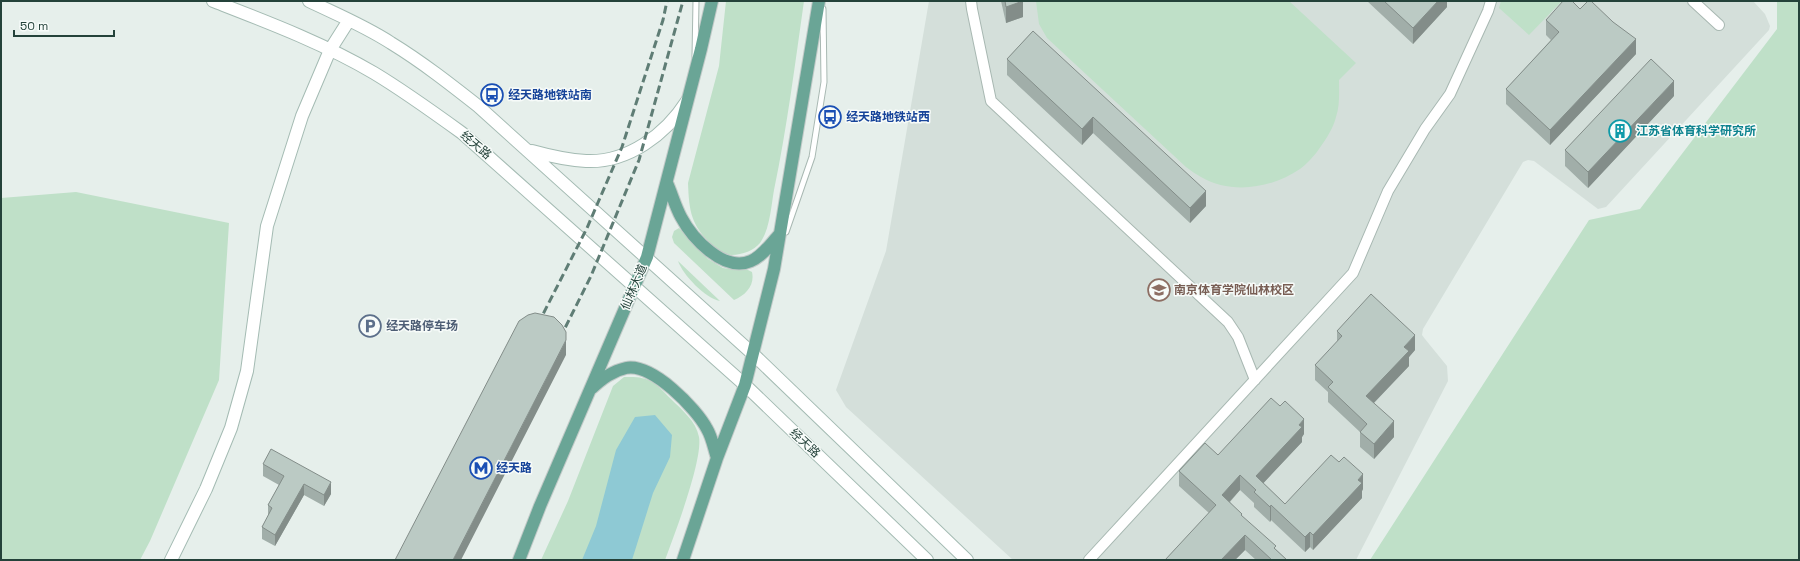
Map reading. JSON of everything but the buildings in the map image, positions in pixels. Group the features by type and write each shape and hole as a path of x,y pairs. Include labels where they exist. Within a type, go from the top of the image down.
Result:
{"main road":[{"name":"经天路","path":"213,1 276,25 373,72 462,132 745,385 927,560"},
{"path":"309,1 390,42 430,69 478,106 529,150 753,354 967,560"},
{"name":"仙林大道","path":"519,560 540,506 647,257 689,98 712,1"},
{"path":"683,560 717,458 745,385 774,269 819,1"},
{"path":"171,560 206,489 231,428 247,371 267,226 302,116 330,50 349,20"},
{"path":"529,150 557,158 588,161 610,158 630,152 648,142 665,128 678,114 689,98"},
{"path":"667,183 681,217 688,228 711,252 722,260 734,263 750,262 765,251 780,234"},
{"path":"590,389 608,375 621,370 628,368 646,370 660,378 691,408 707,429 717,458"}],"street":[{"path":"971,1 991,101 1228,322 1238,337 1255,380"},
{"path":"1089,560 1353,273 1388,190 1425,129 1450,94 1488,11 1491,1"},
{"path":"1694,1 1719,24"}],"lane":[{"path":"695,74 696,1"},
{"path":"774,269 791,215 812,157 824,82 823,1"}],"shaded area":[{"name":"南京体育学院仙林校区","path":"929,1 1753,1 1765,14 1770,26 1769,30 1606,207 1598,209 1534,161 1528,160 1523,162 1423,329 1422,335 1447,366 1448,381 1356,560 1013,560 846,407 836,390 886,251"}],"green space":[{"path":"726,1 804,1 787,120 770,218 766,231 757,247 737,255 719,252 705,238 695,224 690,210 688,183 719,66"},
{"path":"1036,1 1289,1 1356,63 1339,80 1338,108 1333,126 1327,138 1305,165 1289,176 1265,185 1252,187 1226,186 1213,183 1186,167 1047,38 1039,24"},
{"path":"1501,1 1562,1 1529,35 1499,8"},
{"path":"1777,1 1799,1 1799,560 1370,560 1589,220 1640,209 1777,29"},
{"path":"76,192 229,223 219,380 150,541 140,560 1,560 1,198"},
{"path":"679,228 708,259 723,268 748,270 752,272 753,277 749,289 734,300 674,243 672,237 674,231"},
{"path":"678,261 720,301 701,291 685,273"},
{"path":"624,377 640,377 655,384 688,416 695,426 699,437 697,463 681,517 665,560 541,560 568,501 613,386"}],"water":[{"path":"655,415 672,435 670,457 653,493 632,560 582,560 596,526 616,450 635,417"}],"railway":[{"path":"538,324 587,228 622,147 663,20 667,1"},
{"path":"560,338 591,276 639,160 683,1"}],"place":[{"name":"经天路地铁站南","path":"492,95"},
{"name":"经天路地铁站西","path":"830,117"},
{"name":"江苏省体育科学研究所","path":"1620,131"},
{"name":"南京体育学院仙林校区","path":"1159,290"},
{"name":"经天路停车场","path":"370,326"},
{"name":"经天路","path":"481,468"}]}
